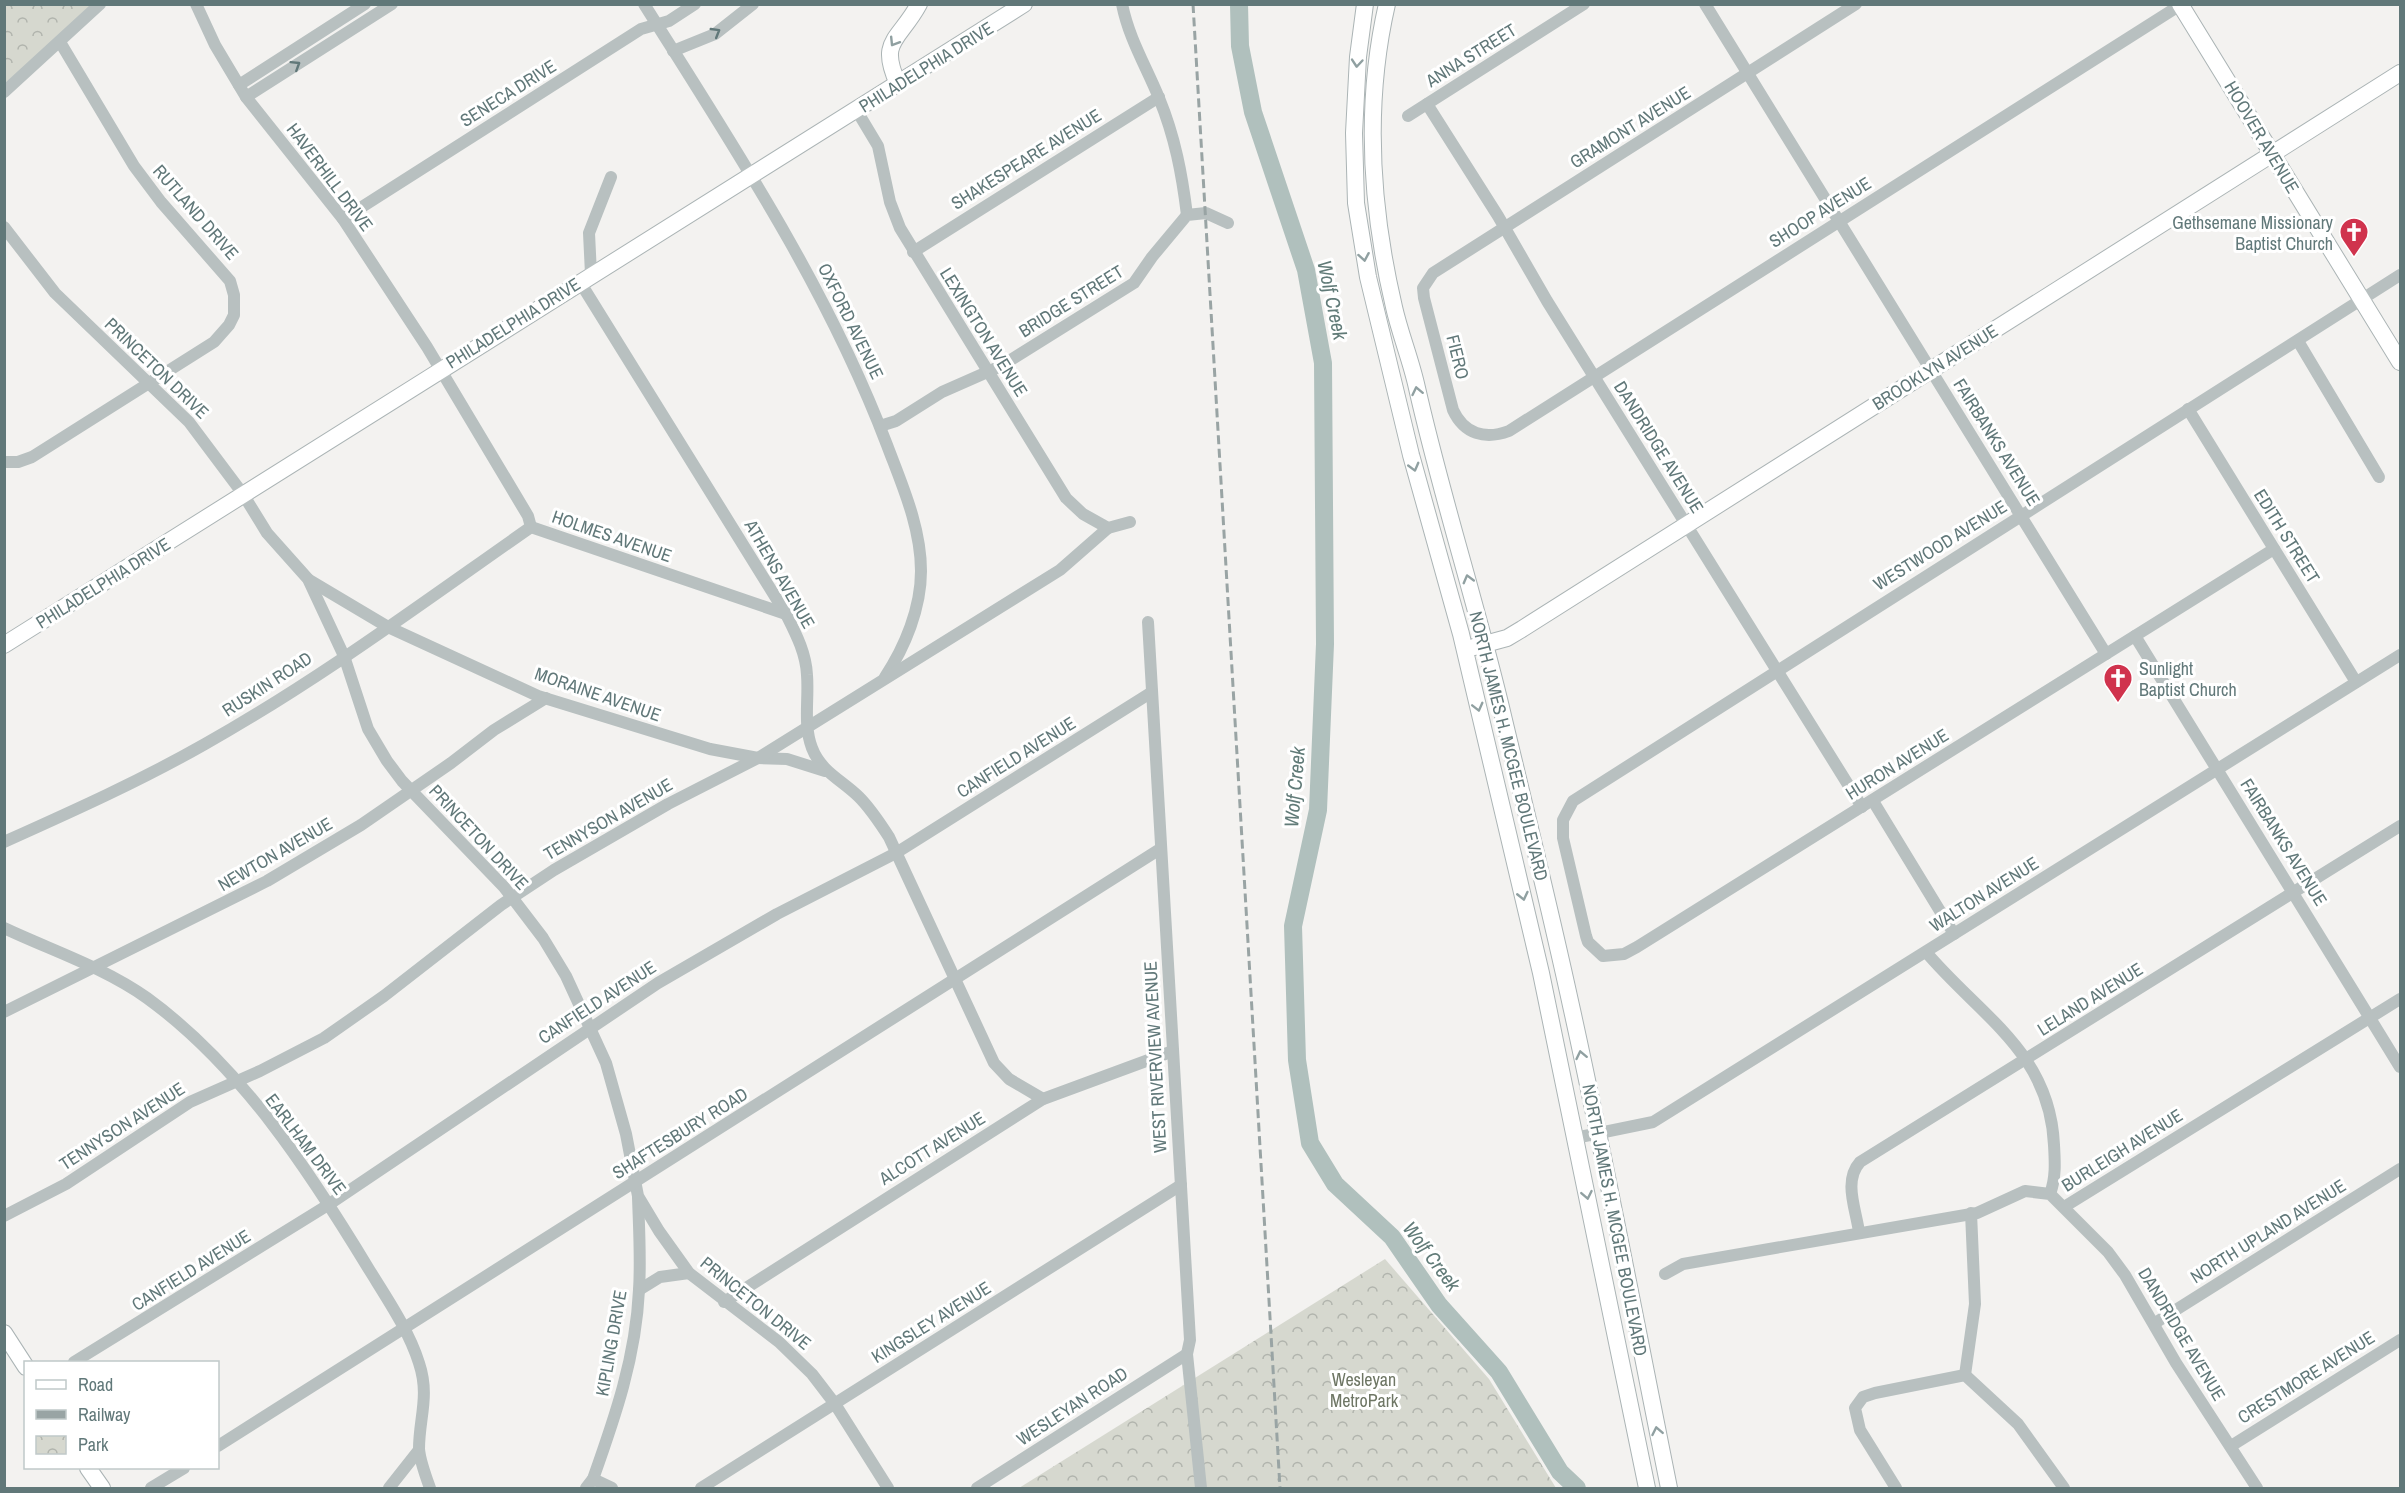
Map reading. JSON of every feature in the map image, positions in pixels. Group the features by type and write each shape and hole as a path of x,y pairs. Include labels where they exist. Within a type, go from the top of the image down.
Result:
{"main road":[{"path":"898,84 890,64 889,52 919,4"},
{"name":"PHILADELPHIA DRIVE","path":"4,645 438,370 857,111 1024,4"},
{"name":"NORTH JAMES H. MCGEE BOULEVARD","path":"1365,4 1354,105 1356,203 1373,306 1465,650 1547,1000 1647,1488"},
{"name":"NORTH JAMES H. MCGEE BOULEVARD","path":"1387,4 1377,57 1373,144 1374,187 1386,273 1417,387 1424,423 1450,512 1542,878 1669,1488"},
{"name":"HOOVER AVENUE","path":"2181,5 2400,362"},
{"name":"BROOKLYN AVENUE","path":"1465,650 1507,638 2400,73"},
{"path":"4,1333 24,1364"},
{"path":"89,1469 102,1488"}],"street":[{"path":"4,92 100,4"},
{"name":"HAVERHILL DRIVE","path":"196,4 246,97 343,219 427,347 438,370"},
{"path":"239,85 365,4"},
{"path":"246,97 392,4"},
{"name":"OXFORD AVENUE","path":"644,4 752,176 823,301 880,426 915,525 921,572 917,604 898,657 882,680"},
{"name":"SENECA DRIVE","path":"343,219 641,29 669,21 695,4"},
{"path":"673,51 715,34 753,4"},
{"path":"1122,4 1126,27 1137,56 1159,97 1177,150 1186,215 1206,213 1228,223"},
{"name":"ANNA STREET","path":"1408,116 1584,4"},
{"name":"FAIRBANKS AVENUE","path":"1705,4 2106,654"},
{"name":"GRAMONT AVENUE","path":"1426,282 1433,273 1856,4"},
{"name":"SHOOP AVENUE","path":"1475,433 1492,436 1509,431 2181,5"},
{"name":"RUTLAND DRIVE","path":"4,462 18,462 32,457 150,383 222,335 234,315 233,287 227,275 161,202 134,166 60,42"},
{"name":"SHAKESPEARE AVENUE","path":"913,252 1159,97"},
{"name":"DANDRIDGE AVENUE","path":"1427,105 1777,670 1954,934"},
{"name":"LEXINGTON AVENUE","path":"857,111 878,146 890,202 913,252 1066,498 1083,514 1108,528"},
{"path":"585,278 589,233 611,177"},
{"name":"BRIDGE STREET","path":"880,426 896,421 942,393 1001,366 1134,284 1152,257 1186,215"},
{"name":"PRINCETON DRIVE","path":"4,227 55,293 189,422 243,494 267,533 308,579 344,656 368,729 387,761 411,791 512,898 543,938 566,976 591,1027 617,1098 638,1196 667,1244 689,1274 793,1354 835,1404 888,1488"},
{"name":"WESTWOOD AVENUE","path":"1573,884 1562,830 1563,820 1573,801 2400,275"},
{"name":"ATHENS AVENUE","path":"585,278 786,614 804,657 811,746 826,771 869,808 896,853 994,1063 1009,1078 1043,1099"},
{"name":"FIERO","path":"1426,282 1424,298 1453,410 1462,425 1475,433"},
{"path":"2298,341 2379,477"},
{"name":"HOLMES AVENUE","path":"438,370 528,516 531,527 786,614"},
{"name":"EDITH STREET","path":"2187,409 2356,682"},
{"path":"1108,528 1130,522"},
{"name":"RUSKIN ROAD","path":"4,842 172,763 242,722 388,627 531,527"},
{"name":"TENNYSON AVENUE","path":"4,1216 66,1184 176,1110 298,1052 349,1022 512,898 600,842 758,758 1060,570 1108,528"},
{"name":"HURON AVENUE","path":"1573,884 1588,942 1603,956 1624,954 2274,549"},
{"name":"MORAINE AVENUE","path":"308,579 388,627 546,698 710,749 758,758 786,759 826,771"},
{"name":"WEST RIVERVIEW AVENUE","path":"1148,622 1190,1340 1187,1354 1201,1488"},
{"name":"FAIRBANKS AVENUE","path":"2135,636 2400,1067"},
{"name":"WALTON AVENUE","path":"1575,1138 1653,1122 2400,655"},
{"name":"CANFIELD AVENUE","path":"76,1361 328,1205 591,1027 721,945 896,853 1152,692"},
{"name":"NEWTON AVENUE","path":"4,1011 267,881 411,791 494,730 546,698"},
{"name":"LELAND AVENUE","path":"1859,1232 1851,1184 1852,1175 1860,1162 2400,826"},
{"name":"SHAFTESBURY ROAD","path":"219,1445 1160,849"},
{"name":"EARLHAM DRIVE","path":"4,928 93,966 146,998 178,1023 236,1082 294,1155 328,1205 403,1329 420,1364 424,1384 425,1410 419,1450 430,1488"},
{"path":"1926,952 2028,1059 2047,1104 2052,1124 2055,1181 2050,1194"},
{"name":"BURLEIGH AVENUE","path":"1665,1274 1683,1264 1977,1213 2025,1191 2050,1194 2064,1207 2400,999"},
{"name":"ALCOTT AVENUE","path":"724,1302 1043,1099 1173,1051"},
{"name":"NORTH UPLAND AVENUE","path":"2155,1323 2400,1169"},
{"name":"KINGSLEY AVENUE","path":"701,1488 1181,1185"},
{"name":"KIPLING DRIVE","path":"590,1484 626,1379 639,1290 638,1196"},
{"name":"DANDRIDGE AVENUE","path":"2064,1207 2117,1263 2155,1323 2176,1363 2257,1488"},
{"path":"1965,1375 1975,1304 1971,1213"},
{"path":"639,1290 660,1277 689,1274"},
{"name":"CRESTMORE AVENUE","path":"2230,1446 2400,1340"},
{"name":"WESLEYAN ROAD","path":"977,1488 1187,1354"},
{"path":"1896,1488 1856,1422 1855,1408 1860,1400 1875,1393 1965,1375"},
{"path":"1965,1375 2018,1424 2064,1488"},
{"path":"389,1488 419,1450"},
{"path":"151,1488 181,1469"},
{"path":"590,1484 612,1488"}],"green space":[{"path":"5,5 100,5 5,83"},
{"name":"Wesleyan MetroPark","path":"1385,1259 1489,1379 1556,1488 1019,1488"}],"waterway":[{"name":"Wolf Creek","path":"1239,4 1240,46 1253,112 1306,270 1323,363 1325,644 1318,810 1293,926 1297,1060 1310,1143 1335,1184 1392,1237 1439,1305 1499,1372 1560,1472 1577,1488"}],"railway":[{"path":"1193,4 1280,1488"}],"place":[{"name":"Gethsemane Missionary Baptist Church","path":"2354,258"},
{"name":"Sunlight Baptist Church","path":"2118,704"}]}
